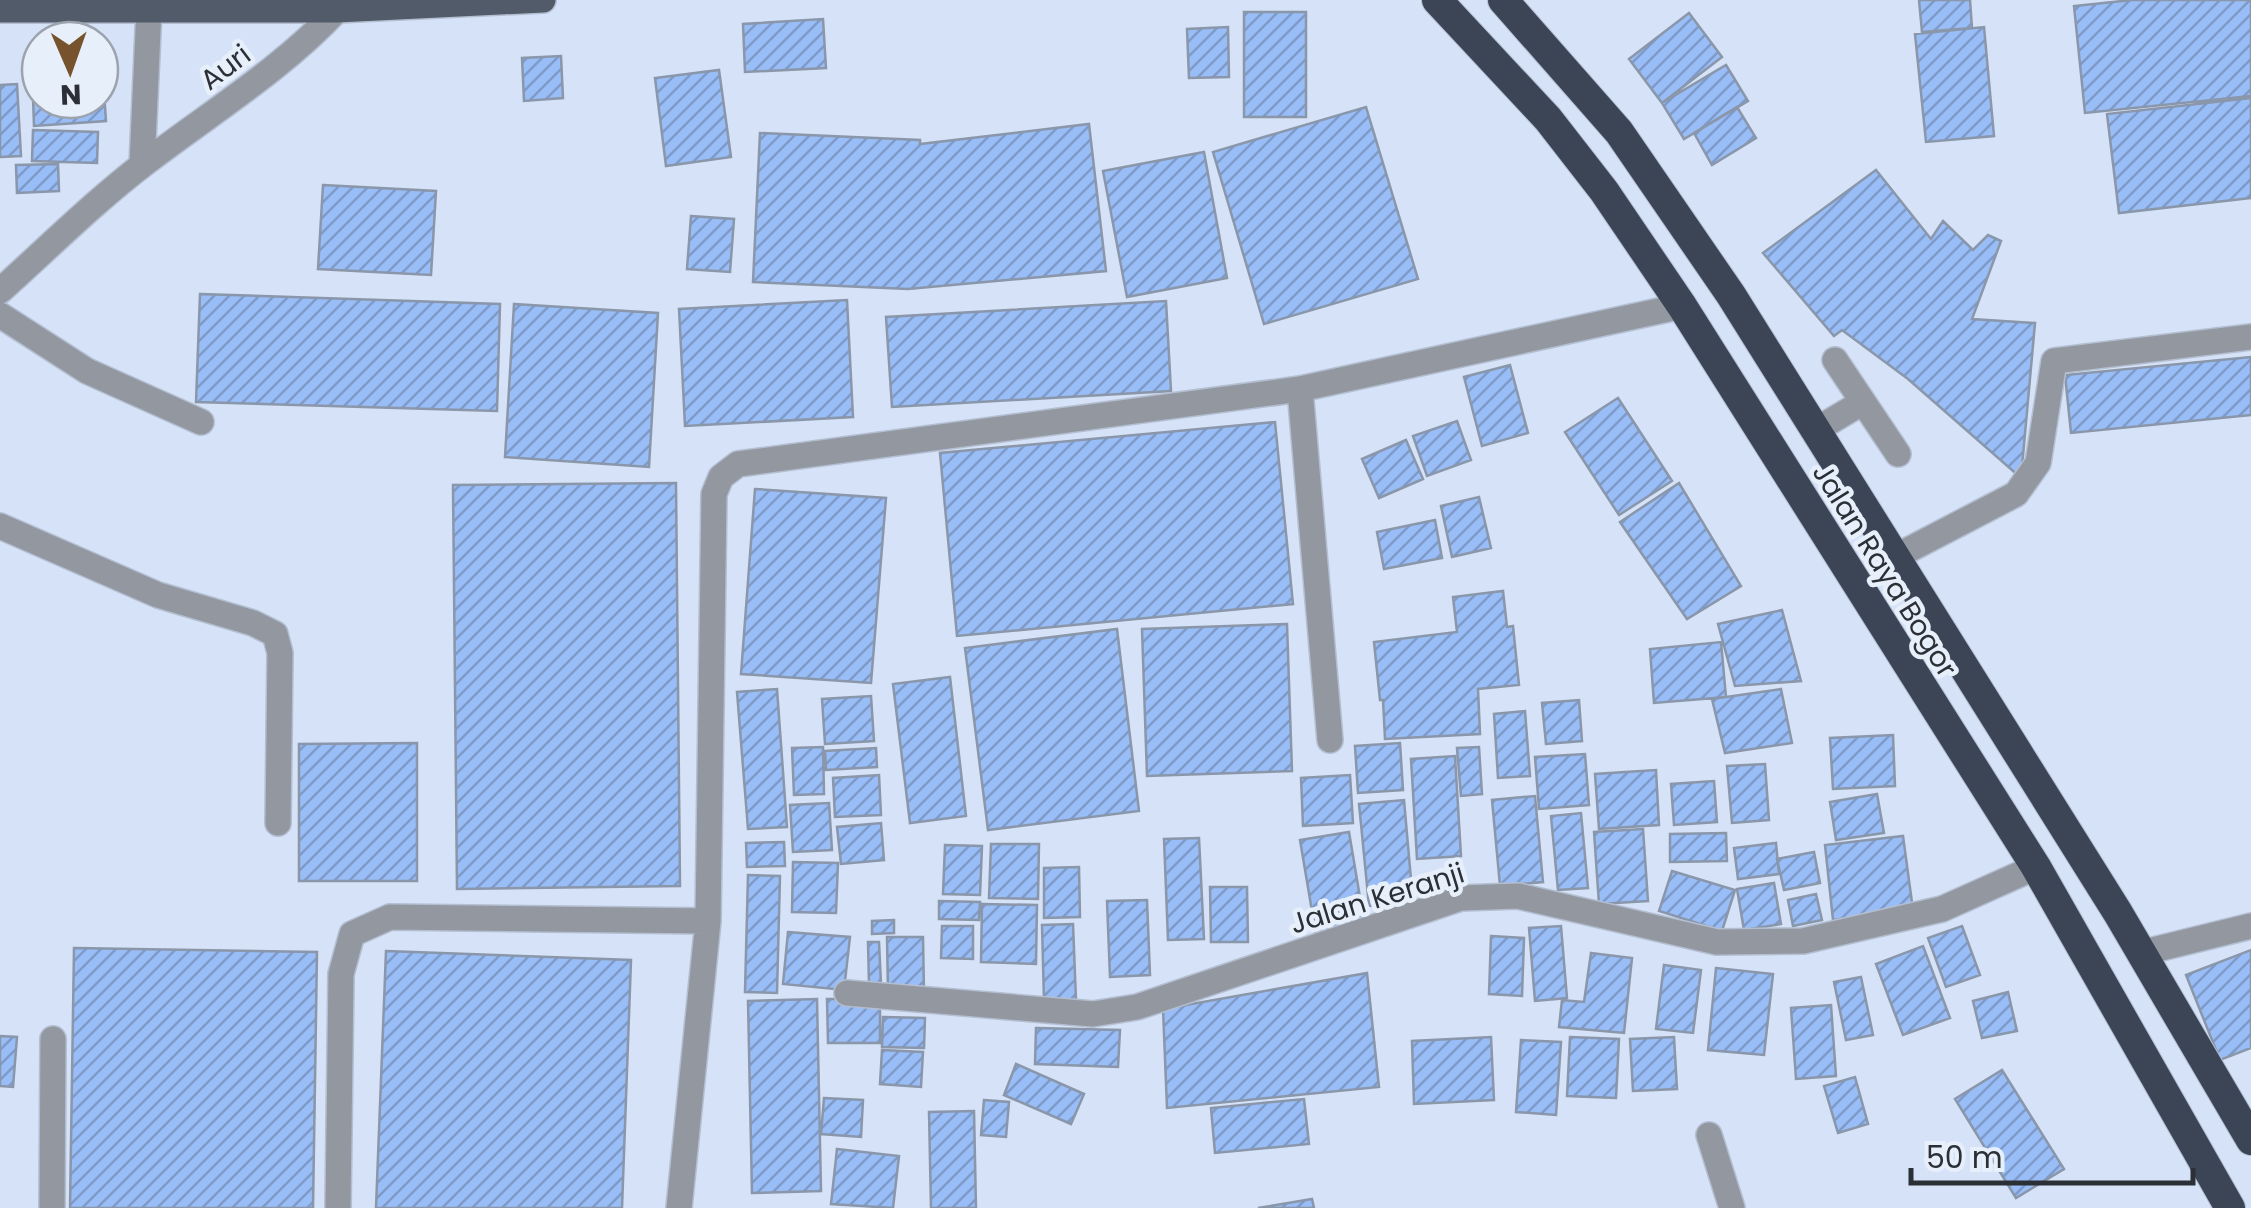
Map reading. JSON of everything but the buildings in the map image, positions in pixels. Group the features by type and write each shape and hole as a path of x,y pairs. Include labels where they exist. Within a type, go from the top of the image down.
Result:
{"highway":[{"name":"Jalan Raya Bogor","path":"1437,0 1548,119 1604,191 1682,306 2036,867 2230,1208"},
{"name":"Jalan Raya Bogor","path":"1503,0 1619,132 1731,294 2142,953 2251,1140"},
{"path":"1774,456 1816,430"}],"main road":[{"path":"0,10 543,0"}],"street":[{"name":"Auri","path":"0,291 142,165 266,75 337,5"},
{"path":"142,165 149,8"},
{"path":"679,1208 708,920 714,494 721,477 738,464 1300,389 1682,306"},
{"path":"0,316 88,372 201,422"},
{"path":"1895,557 2016,494 2038,462 2054,361 2251,336"},
{"path":"1835,360 1898,454"},
{"path":"1300,389 1330,740"},
{"path":"1816,430 1863,402"},
{"path":"0,526 158,595 275,634 280,653 278,823"},
{"name":"Jalan Keranji","path":"847,994 1092,1014 1107,1012 1137,1007 1461,898 1518,896 1717,942 1803,941 1942,910 2036,867"},
{"path":"338,1208 341,974 352,934 390,917 708,920"},
{"path":"2142,953 2251,926"},
{"path":"52,1208 53,1039"},
{"path":"1708,1135 1732,1208"}]}
